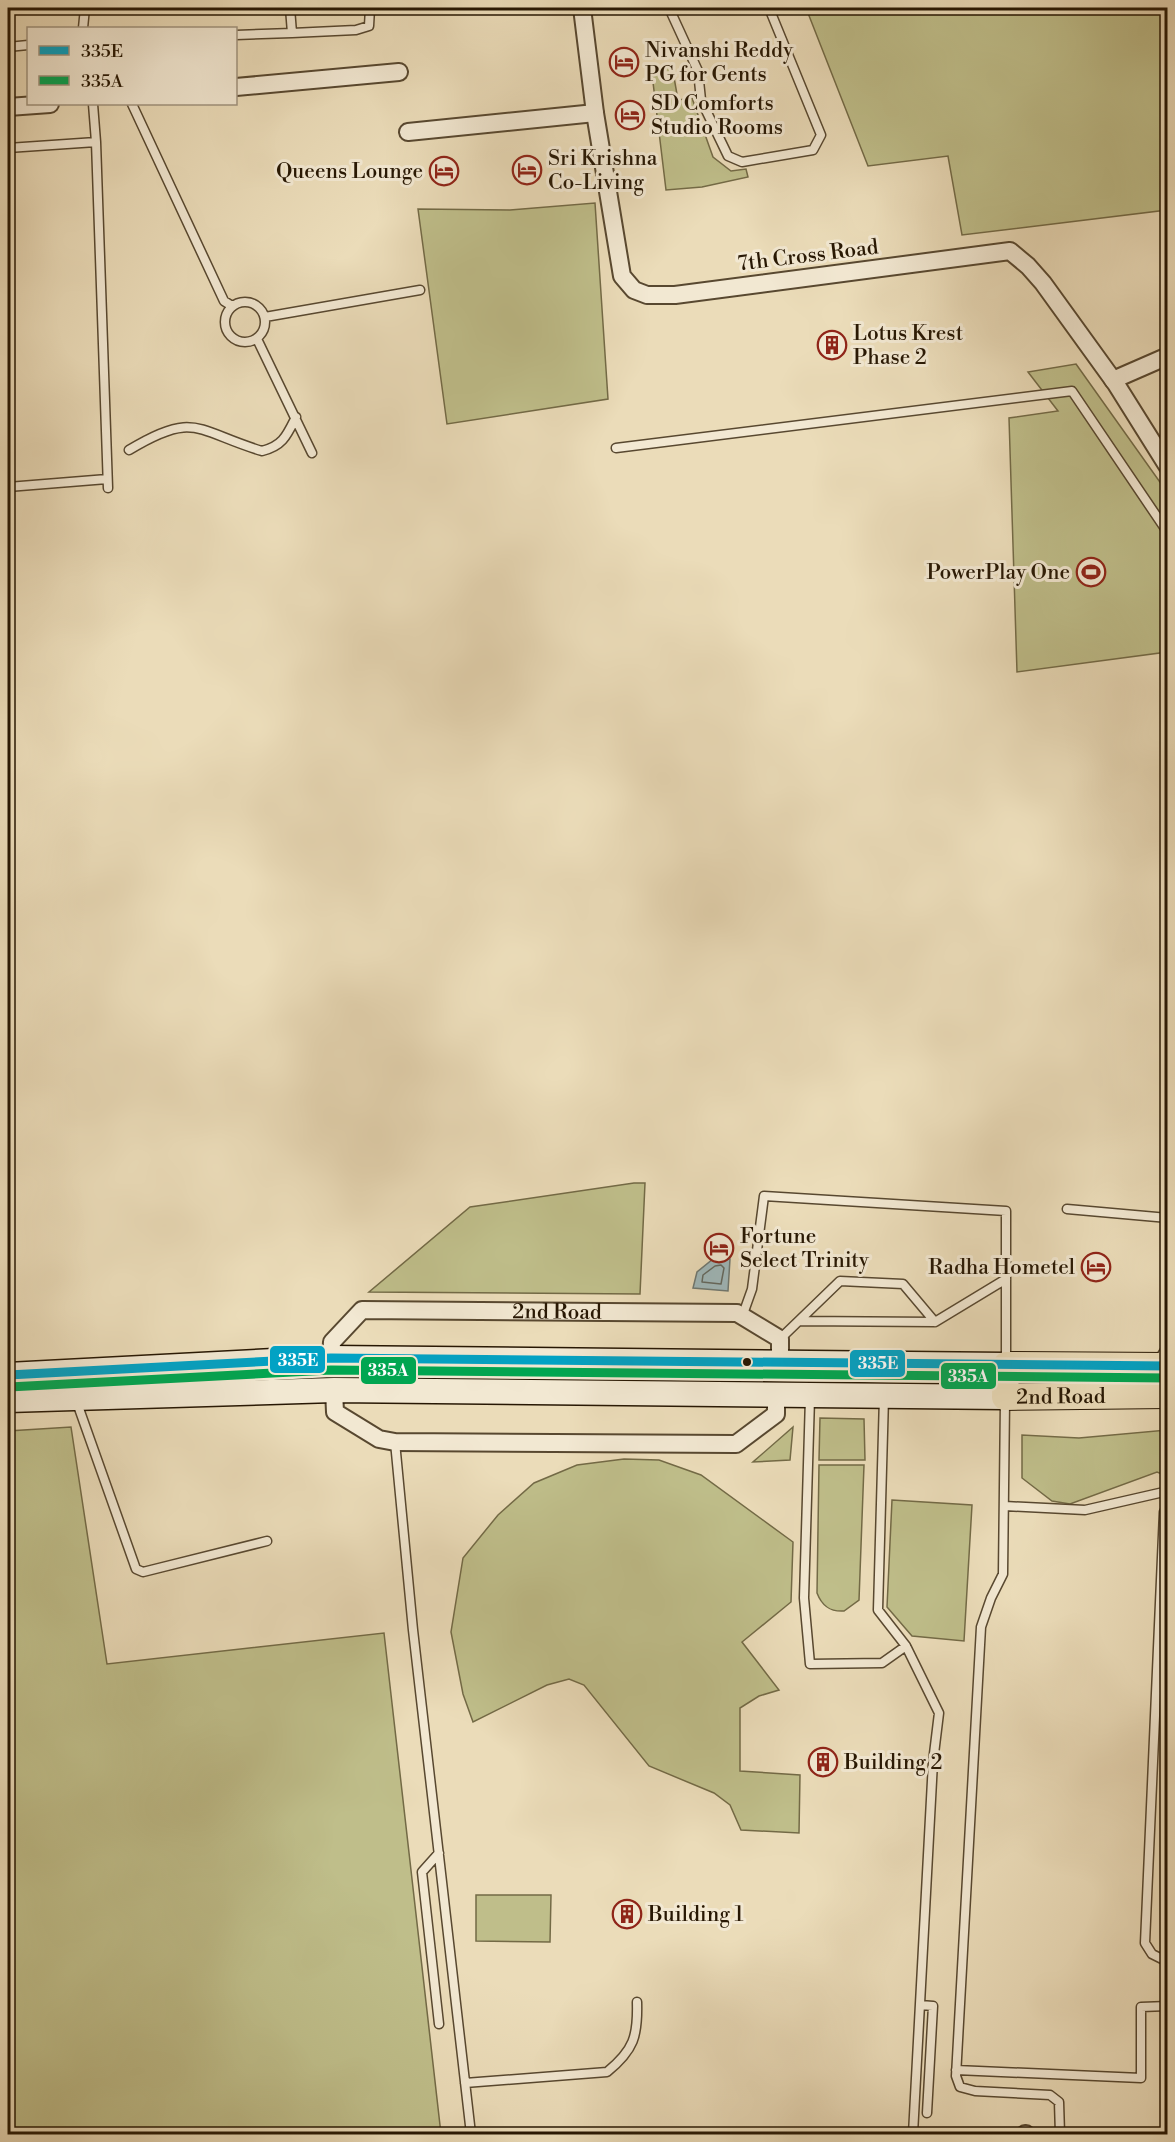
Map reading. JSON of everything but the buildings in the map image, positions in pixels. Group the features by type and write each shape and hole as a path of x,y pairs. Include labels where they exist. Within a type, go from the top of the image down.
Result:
{"main road":[{"name":"2nd Road","path":"8,1375 331,1358 1006,1365 1163,1359"},
{"path":"1005,1397 1006,1365"},
{"name":"2nd Road","path":"8,1400 75,1396 334,1390 776,1392 1005,1397 1167,1395"}],"street":[{"name":"7th Cross Road","path":"582,8 595,113 622,276 634,290 647,295 675,295 1010,251 1043,283 1113,380 1164,457"},
{"path":"237,87 399,72"},
{"path":"8,107 36,105"},
{"path":"408,132 595,113"},
{"path":"1113,380 1167,356"},
{"name":"2nd Road","path":"331,1358 332,1342 362,1310 737,1313 780,1339"},
{"path":"780,1339 780,1364"},
{"path":"334,1390 335,1412 379,1439 395,1443 736,1444 776,1414 776,1392"}],"lane":[{"path":"83,27 85,8"},
{"path":"290,8 292,33"},
{"path":"237,35 362,28 369,26 370,8"},
{"path":"669,8 698,71 702,100 728,156 742,162 813,150 821,135 769,8"},
{"path":"8,47 27,45"},
{"path":"8,487 107,484 93,105"},
{"path":"132,105 224,301 232,306"},
{"path":"8,148 96,142"},
{"path":"265,318 420,290"},
{"path":"248,301 262,310 265,318 264,329 257,339 242,342 228,334 225,320 232,306 248,301"},
{"path":"257,339 312,453"},
{"path":"616,448 1072,391 1167,533"},
{"path":"129,450 152,436 181,425 195,426 262,451 283,443 296,417"},
{"path":"742,1317 752,1289 765,1196 1006,1211 1006,1365"},
{"path":"1067,1209 1167,1218"},
{"path":"800,1322 935,1322 1006,1279"},
{"path":"780,1339 840,1281 903,1284 935,1322"},
{"path":"810,1393 804,1587 810,1664 882,1663 906,1646"},
{"path":"884,1395 878,1610 906,1646 939,1713 933,1762 913,2134"},
{"path":"75,1396 136,1569 143,1572 267,1541"},
{"path":"1005,1397 1003,1574 991,1598 981,1628 956,2070 960,2087 975,2091 1050,2095 1059,2102 1060,2134"},
{"path":"395,1443 413,1630 471,2134"},
{"path":"1005,1506 1085,1510 1167,1491"},
{"path":"1167,1505 1164,1512 1158,1616 1145,1943 1152,1954 1167,1962"},
{"path":"439,2024 422,1872 440,1853"},
{"path":"465,2083 607,2072 625,2057 638,2030 637,2002"},
{"path":"920,2005 933,2006 927,2113"},
{"path":"956,2070 1141,2078 1141,2007 1167,2006"}],"shaded area":[{"path":"806,8 1167,8 1167,210 962,235 948,156 868,166"},
{"path":"672,66 678,100 692,98 713,157 731,171 746,169 748,177 702,187 666,190 652,74"},
{"path":"595,203 608,399 447,424 418,209 510,210"},
{"name":"PowerPlay One","path":"1076,364 1167,492 1167,652 1017,672 1009,418 1058,411 1028,372"},
{"path":"645,1183 640,1294 369,1292 470,1207"},
{"path":"820,1418 864,1419 865,1460 819,1460"},
{"path":"71,1427 107,1664 384,1633 441,2134 8,2134 8,1431"},
{"path":"793,1427 790,1460 753,1462"},
{"path":"1167,1430 1167,1476 1157,1472 1070,1504 1052,1501 1022,1478 1022,1435 1079,1438"},
{"path":"624,1459 659,1460 701,1475 793,1542 791,1602 742,1642 779,1690 759,1696 740,1708 740,1771 800,1775 799,1833 741,1830 730,1805 714,1793 649,1766 584,1685 569,1679 547,1685 473,1722 463,1694 451,1632 463,1558 498,1515 534,1483 577,1465"},
{"path":"819,1465 864,1465 859,1600 844,1611 827,1607 817,1593"},
{"path":"892,1500 972,1505 964,1641 912,1636 887,1607"},
{"path":"476,1895 551,1895 550,1942 476,1941"}],"water":[{"path":"713,1259 730,1259 728,1291 693,1288 697,1272"}],"transit line":[{"name":"335E","path":"8,1375 331,1358 1168,1366"},
{"name":"335A","path":"9,1387 331,1370 1168,1378"}],"place":[{"name":"Nivanshi Reddy PG for Gents","path":"624,62"},
{"name":"SD Comforts Studio Rooms","path":"630,115"},
{"name":"Sri Krishna Co-Living","path":"527,170"},
{"name":"Queens Lounge","path":"444,171"},
{"name":"Lotus Krest Phase 2","path":"832,345"},
{"name":"PowerPlay One","path":"1091,572"},
{"name":"Fortune Select Trinity","path":"719,1248"},
{"name":"Radha Hometel","path":"1096,1267"},
{"name":"Building 2","path":"823,1762"},
{"name":"Building 1","path":"627,1914"}]}
